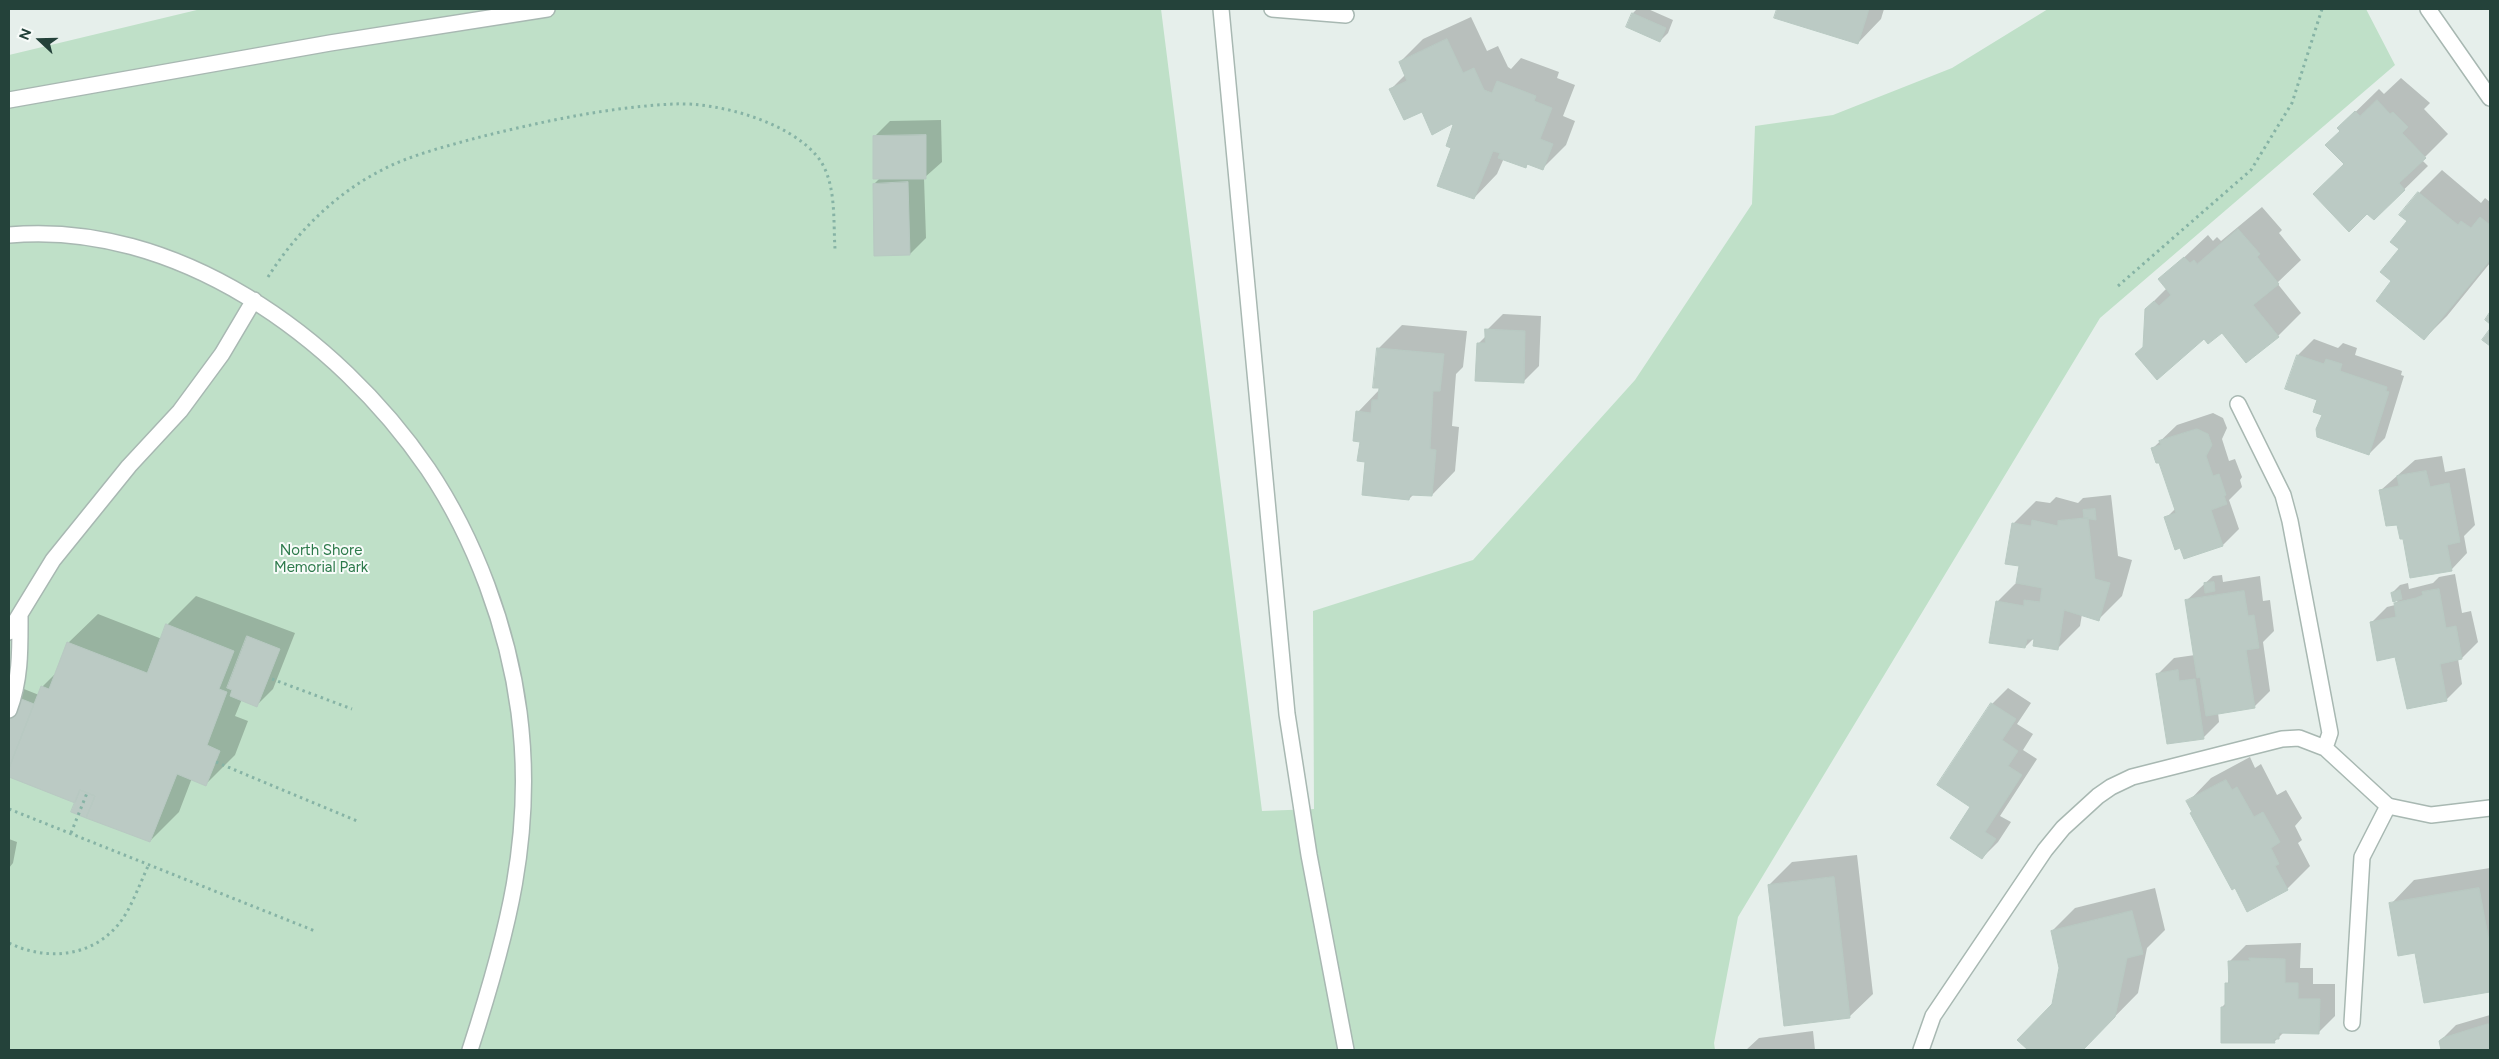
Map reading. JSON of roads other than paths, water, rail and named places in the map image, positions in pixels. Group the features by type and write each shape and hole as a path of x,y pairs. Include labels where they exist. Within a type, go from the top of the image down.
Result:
{"street":[{"path":"9,100 330,43 547,9"},
{"path":"1221,9 1287,714 1309,855 1346,1050"},
{"path":"1272,9 1346,15"},
{"path":"2428,9 2490,98"},
{"path":"9,235 65,234 125,244 168,258 211,276 254,300 294,330 364,391 428,469 454,513 477,562 492,601 508,653 519,712 524,820 517,878 504,938 470,1050"},
{"path":"9,632 53,560 86,517 196,391 254,300"},
{"path":"2238,404 2284,495 2330,733 2325,748"},
{"path":"9,710 13,699 20,656 20,613"},
{"path":"1921,1050 1933,1016 2045,850 2063,828 2098,796 2132,777 2282,739 2299,738 2325,748 2388,806 2431,815 2490,808"},
{"path":"2352,1024 2362,857 2388,806"}],"park label":[{"name":"North Shore Memorial Park","path":"321,560"}]}
